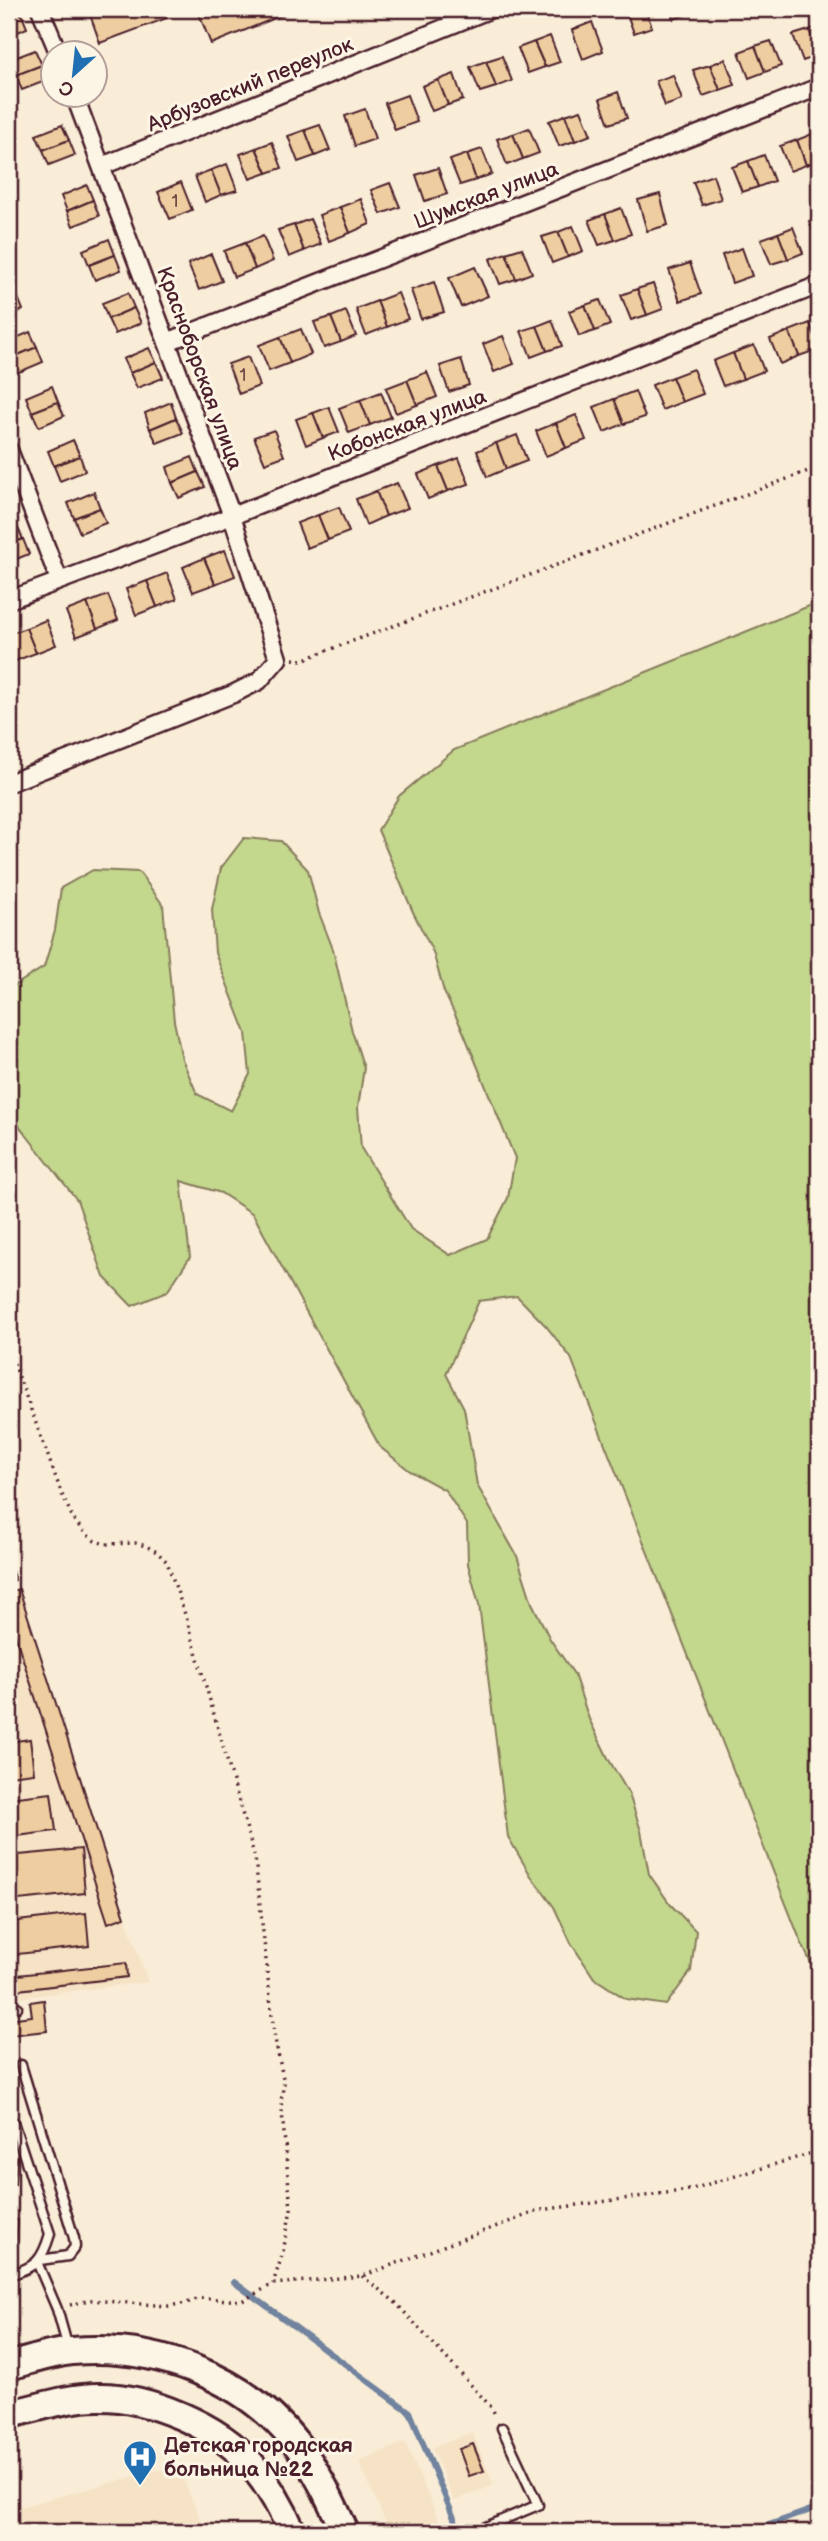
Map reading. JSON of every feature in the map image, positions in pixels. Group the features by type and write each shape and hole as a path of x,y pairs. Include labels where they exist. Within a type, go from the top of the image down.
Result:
{"main road":[{"path":"9,2366 69,2351 134,2352 170,2360 231,2386 267,2412 295,2442 324,2485 345,2532"},
{"path":"9,2414 70,2400 98,2397 127,2399 160,2407 192,2421 227,2443 249,2462 269,2489 292,2532"}],"street":[{"path":"40,9 52,38"},
{"name":"Арбузовский переулок","path":"102,166 491,9"},
{"name":"Шумская улица","path":"167,342 819,87"},
{"name":"Красноборская улица","path":"79,108 232,516 278,659"},
{"name":"Кобонская улица","path":"9,600 232,516 819,285"},
{"path":"9,450 60,580"},
{"path":"9,783 233,694 259,681 278,659"}],"lane":[{"path":"21,2064 72,2229 75,2247 68,2256 38,2261"},
{"path":"9,2119 13,2122 50,2234 38,2261 27,2270 9,2275"},
{"path":"38,2261 57,2309 69,2351"},
{"path":"474,2532 538,2505 502,2428"}],"path":[{"path":"278,659 302,660 819,467"},
{"path":"9,1350 74,1520 95,1541 146,1546 167,1562 187,1620 255,1857 274,2034 284,2082 281,2101 291,2209 283,2252 273,2284"},
{"path":"67,2306 91,2300 168,2306 199,2298 242,2301 273,2284 362,2276 541,2210 689,2190 819,2151"},
{"path":"362,2276 395,2302 492,2408 502,2428"}],"shaded area":[{"path":"9,1579 148,1982 9,1999"},
{"path":"472,2432 494,2485 454,2501 432,2448"},
{"path":"405,2442 444,2532 390,2532 359,2462"},
{"name":"Детская городская больница №22","path":"177,2465 206,2532 9,2532 9,2510"}],"green space":[{"path":"819,602 819,1980 801,1942 571,1358 546,1326 517,1296 479,1301 446,1374 464,1408 477,1485 517,1556 532,1603 550,1639 574,1674 589,1719 629,1794 641,1831 649,1874 670,1904 696,1931 691,1971 666,2005 626,1999 594,1978 571,1943 554,1907 531,1876 508,1837 479,1605 468,1564 467,1524 445,1490 410,1471 380,1447 253,1214 221,1193 181,1181 190,1257 167,1292 132,1306 104,1277 77,1200 9,1113 9,989 44,967 55,930 61,888 93,870 139,872 163,905 174,1021 182,1059 197,1094 231,1111 250,1074 246,1033 215,953 212,909 221,868 244,838 281,841 308,870 319,913 333,949 352,1031 364,1068 358,1107 361,1148 411,1229 450,1255 487,1239 508,1198 515,1158 463,1031 444,992 433,952 378,830 399,796 454,750"}],"building":[{"path":"9,9 19,9 21,13 9,18"},
{"path":"98,9 163,9 167,18 108,40 98,38 89,12"},
{"path":"197,9 295,9 295,10 211,44"},
{"path":"625,9 645,9 652,27 634,33"},
{"path":"670,9 689,9 691,13 674,19"},
{"path":"21,13 27,28 9,36 9,18"},
{"path":"592,22 603,51 583,59 572,30"},
{"path":"819,26 819,55 809,30"},
{"path":"809,30 819,55 803,61 793,35"},
{"path":"550,36 560,62 545,67 534,42"},
{"path":"771,41 781,66 765,72 755,46"},
{"path":"534,42 545,67 528,73 518,48"},
{"path":"755,46 765,72 749,78 739,52"},
{"path":"35,50 38,67 16,75 9,60"},
{"path":"502,56 512,81 496,87 486,61"},
{"path":"725,59 735,85 720,90 710,65"},
{"path":"486,61 496,87 480,92 470,67"},
{"path":"710,65 720,90 703,96 693,70"},
{"path":"38,67 38,84 22,90 16,75"},
{"path":"454,74 463,100 448,105 438,80"},
{"path":"673,75 682,100 665,106 656,81"},
{"path":"438,80 448,105 432,111 422,86"},
{"path":"618,92 627,118 609,124 600,99"},
{"path":"407,95 417,122 395,130 385,103"},
{"path":"365,109 375,139 355,146 345,116"},
{"path":"581,110 591,135 575,141 565,115"},
{"path":"565,115 575,141 559,146 549,121"},
{"path":"62,125 69,140 43,150 36,135"},
{"path":"320,125 330,150 315,156 305,130"},
{"path":"529,128 539,153 523,159 513,134"},
{"path":"305,130 315,156 298,162 288,136"},
{"path":"513,134 523,159 507,165 497,139"},
{"path":"812,134 819,161 806,165 797,140"},
{"path":"69,140 75,155 49,165 43,150"},
{"path":"797,140 806,165 790,171 780,146"},
{"path":"272,142 282,168 267,173 256,148"},
{"path":"256,148 267,173 250,179 240,154"},
{"path":"482,149 492,174 476,180 467,154"},
{"path":"467,154 476,180 460,185 450,160"},
{"path":"764,155 774,181 758,187 748,161"},
{"path":"748,161 758,187 742,192 732,167"},
{"path":"227,164 237,190 221,195 211,170"},
{"path":"438,168 447,194 425,201 416,175"},
{"path":"211,170 221,195 205,202 195,176"},
{"path":"713,175 721,199 702,205 693,182"},
{"path":"181,182 192,210 170,219 158,192"},
{"path":"390,183 400,207 381,214 371,190"},
{"path":"87,185 93,200 67,211 61,196"},
{"path":"660,194 668,225 647,231 638,200"},
{"path":"361,199 370,224 350,233 340,207"},
{"path":"93,200 99,216 73,226 67,211"},
{"path":"340,207 350,233 329,241 319,215"},
{"path":"621,208 631,234 615,240 605,214"},
{"path":"605,214 615,240 599,245 589,220"},
{"path":"819,217 819,247 809,221"},
{"path":"310,219 321,244 304,251 294,225"},
{"path":"294,225 304,251 289,257 278,230"},
{"path":"573,226 583,251 568,257 558,232"},
{"path":"793,227 803,253 788,259 778,233"},
{"path":"558,232 568,257 552,263 542,237"},
{"path":"778,233 788,259 771,264 761,239"},
{"path":"263,236 273,261 255,269 245,243"},
{"path":"109,239 115,255 89,265 83,250"},
{"path":"245,243 255,269 234,277 224,251"},
{"path":"522,248 532,273 516,279 506,253"},
{"path":"742,248 752,276 732,283 722,255"},
{"path":"506,253 516,279 500,284 490,259"},
{"path":"211,254 222,281 199,290 188,264"},
{"path":"115,255 121,270 95,280 89,265"},
{"path":"690,263 701,294 680,301 669,270"},
{"path":"475,267 488,296 461,307 449,278"},
{"path":"11,280 17,295 9,299 9,281"},
{"path":"434,282 444,312 421,319 411,290"},
{"path":"653,284 663,309 647,315 637,289"},
{"path":"637,289 647,315 631,320 621,295"},
{"path":"128,293 134,308 108,319 102,303"},
{"path":"398,293 408,319 387,327 377,301"},
{"path":"17,295 23,310 9,316 9,299"},
{"path":"600,300 610,325 595,331 585,305"},
{"path":"377,301 387,327 366,335 356,309"},
{"path":"585,305 595,331 579,336 569,311"},
{"path":"134,308 141,323 115,334 108,319"},
{"path":"346,311 356,336 341,342 331,317"},
{"path":"331,317 341,342 324,348 314,322"},
{"path":"552,320 562,346 547,351 537,326"},
{"path":"810,323 819,349 799,356 789,331"},
{"path":"537,326 547,351 531,357 521,331"},
{"path":"301,329 311,354 290,363 280,337"},
{"path":"789,331 799,356 780,364 770,339"},
{"path":"30,332 37,347 11,358 9,341"},
{"path":"503,336 514,364 494,372 483,344"},
{"path":"280,337 290,363 269,371 259,345"},
{"path":"754,345 764,371 743,379 733,353"},
{"path":"37,347 43,362 17,373 11,358"},
{"path":"149,348 156,362 130,373 123,359"},
{"path":"733,353 743,379 723,386 713,361"},
{"path":"248,357 259,386 239,394 228,364"},
{"path":"461,359 469,385 449,392 440,366"},
{"path":"156,362 163,378 137,388 130,373"},
{"path":"693,369 703,394 682,402 672,377"},
{"path":"427,372 437,397 417,405 407,380"},
{"path":"672,377 682,402 662,410 652,385"},
{"path":"407,380 417,405 396,413 386,388"},
{"path":"52,386 58,402 32,412 26,397"},
{"path":"635,391 645,417 624,424 614,399"},
{"path":"381,392 391,417 370,425 360,400"},
{"path":"614,399 624,424 604,432 594,407"},
{"path":"360,400 370,425 349,433 339,408"},
{"path":"58,402 64,416 39,427 32,412"},
{"path":"171,402 176,418 150,429 145,413"},
{"path":"329,407 339,432 323,438 313,413"},
{"path":"313,413 323,438 306,445 296,419"},
{"path":"576,415 586,440 566,448 556,423"},
{"path":"176,418 183,433 157,443 150,429"},
{"path":"556,423 566,448 546,456 536,431"},
{"path":"274,430 284,456 265,463 254,437"},
{"path":"517,435 527,461 506,469 496,443"},
{"path":"73,440 80,456 54,466 48,451"},
{"path":"496,443 506,469 487,477 477,451"},
{"path":"80,456 85,471 60,481 54,466"},
{"path":"192,457 198,472 172,483 167,467"},
{"path":"459,458 469,484 448,491 438,466"},
{"path":"438,466 448,491 428,499 418,474"},
{"path":"198,472 205,487 179,498 172,483"},
{"path":"397,483 408,508 386,516 376,491"},
{"path":"376,491 386,516 366,525 356,499"},
{"path":"94,492 100,508 74,518 68,503"},
{"path":"339,507 349,532 328,540 318,515"},
{"path":"100,508 106,523 80,533 74,518"},
{"path":"318,515 328,540 307,548 297,523"},
{"path":"16,524 23,539 9,545 9,527"},
{"path":"23,539 29,554 9,562 9,545"},
{"path":"225,550 235,576 215,584 204,558"},
{"path":"204,558 215,584 193,592 183,567"},
{"path":"167,573 177,599 157,607 147,581"},
{"path":"147,581 157,607 136,615 126,589"},
{"path":"108,595 118,620 97,629 87,603"},
{"path":"87,603 97,629 76,637 66,611"},
{"path":"46,620 56,645 36,653 26,628"},
{"path":"26,628 36,653 15,661 9,646 9,634"},
{"path":"9,1564 15,1580 9,1583"},
{"path":"19,1589 125,1917 108,1923 9,1616 9,1592"},
{"path":"30,1739 34,1773 9,1776 9,1742"},
{"path":"51,1793 56,1831 9,1837 9,1798"},
{"path":"81,1849 85,1893 9,1901 9,1856"},
{"path":"86,1913 89,1946 9,1955 9,1922"},
{"path":"126,1963 127,1977 9,1991 9,1976"},
{"path":"44,2000 47,2031 9,2035 9,2019 32,2016 30,2002"},
{"path":"9,2156 17,2157 15,2185 9,2184"},
{"path":"9,2218 18,2220 16,2246 9,2245"},
{"path":"473,2444 484,2471 469,2476 459,2449"}],"waterway":[{"path":"234,2282 410,2412 456,2523"},
{"path":"750,2532 819,2507"}],"place":[{"name":"Детская городская больница №22","path":"140,2487"}]}
